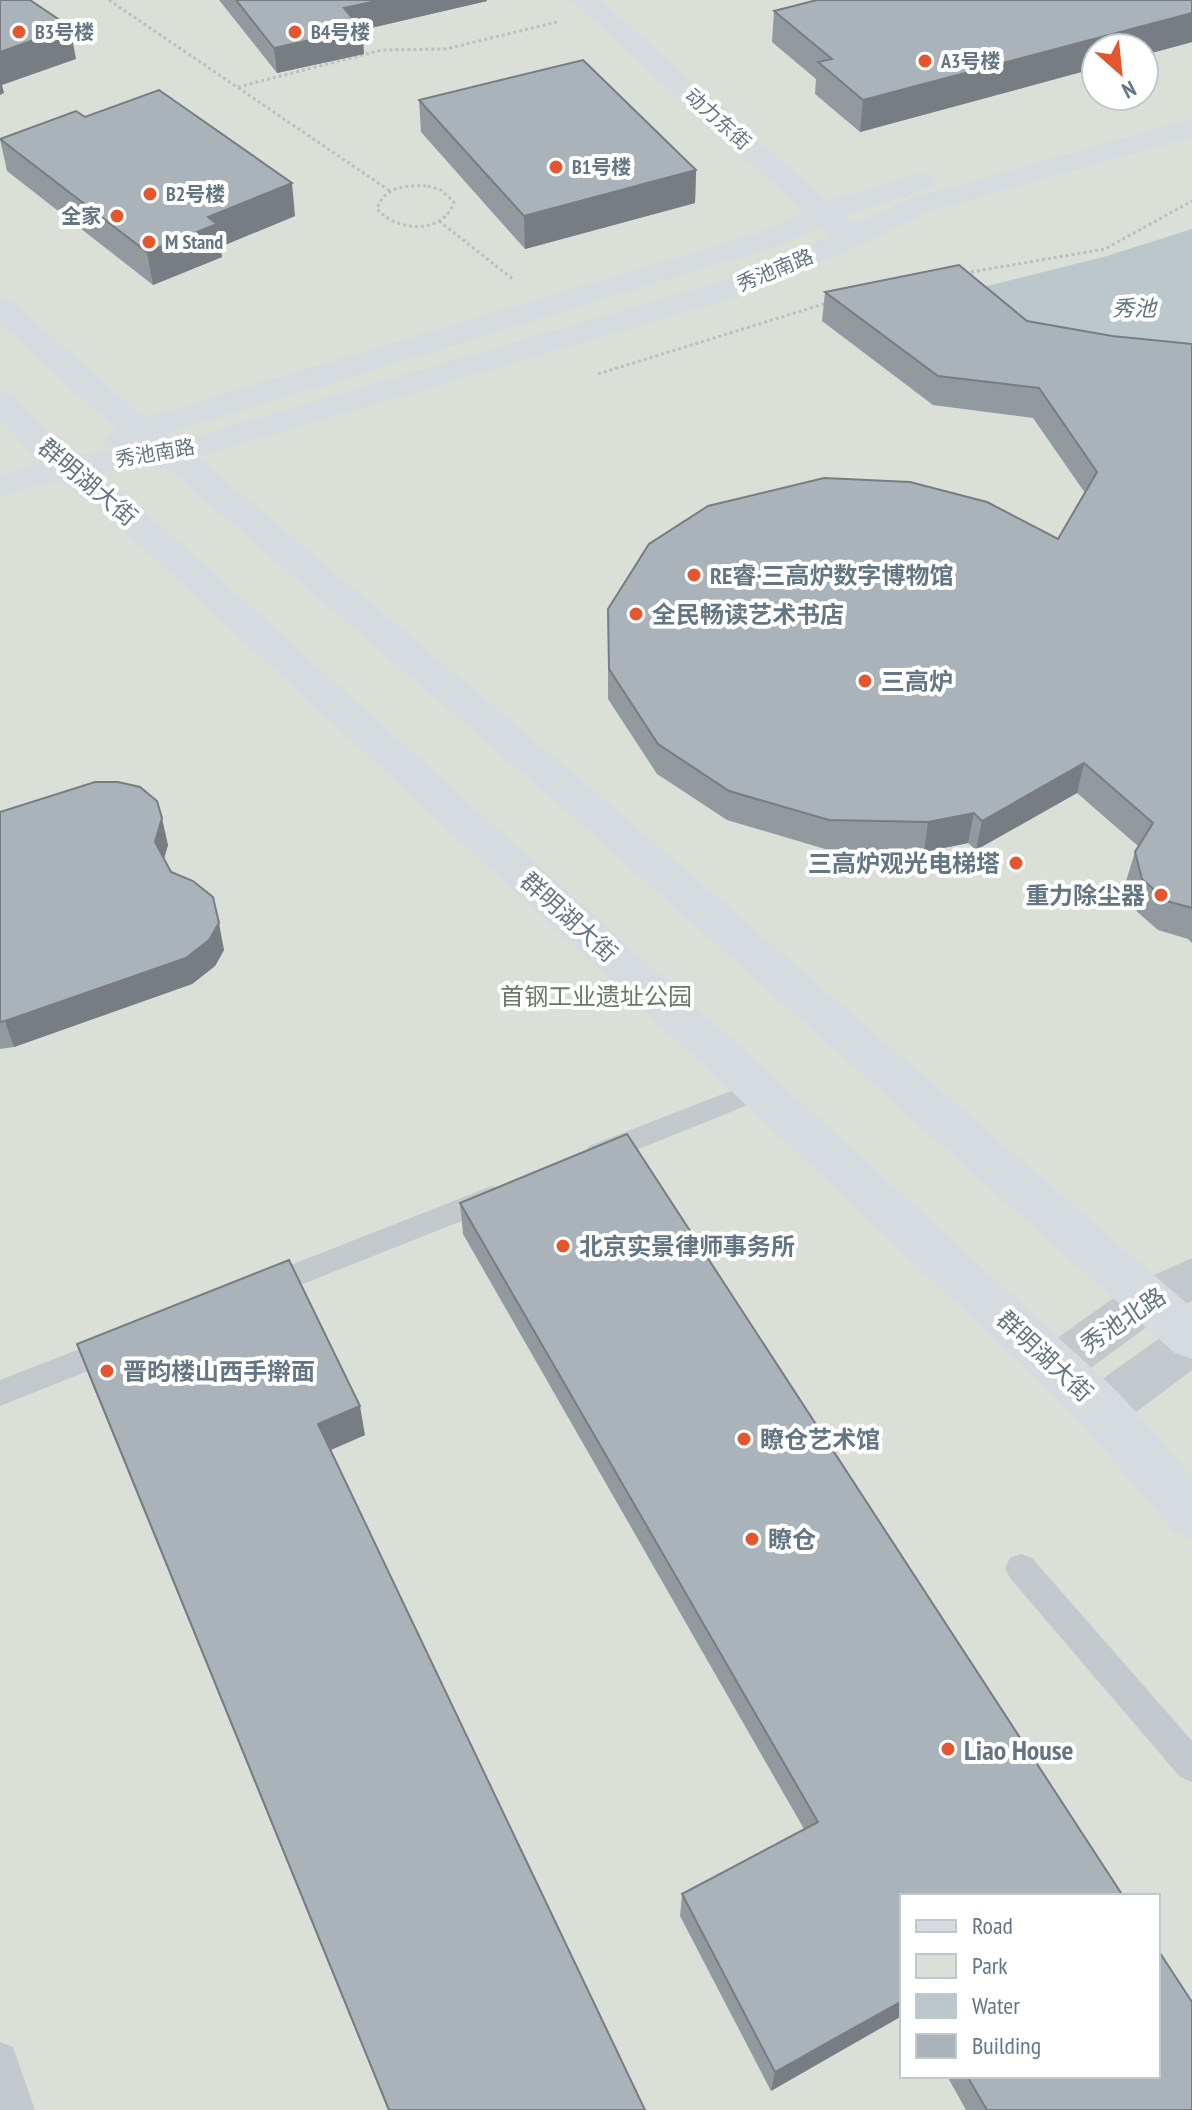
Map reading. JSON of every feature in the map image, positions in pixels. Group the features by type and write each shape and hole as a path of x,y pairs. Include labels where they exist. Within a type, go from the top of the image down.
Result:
{"street":[{"name":"动力东街","path":"590,6 852,238"},
{"name":"秀池南路","path":"63,467 138,431 769,239 848,203 1192,104"},
{"name":"秀池南路","path":"63,467 172,454 726,290 852,238 920,205 1192,128"},
{"path":"0,307 138,431 172,454 578,799 1192,1340 1101,1409"},
{"name":"群明湖大街","path":"0,401 63,467 119,507 759,1090 1056,1366 1101,1409 1192,1515"},
{"path":"0,486 63,467"},
{"name":"秀池北路","path":"1056,1366 1149,1299 1192,1278"}],"lane":[{"path":"569,1166 759,1090"},
{"path":"234,1300 511,1189"},
{"path":"0,1393 131,1340"},
{"path":"1021,1568 1192,1766"},
{"path":"0,2060 17,2110"}],"path":[{"path":"109,0 390,191"},
{"path":"238,87 382,50 446,49 590,6"},
{"path":"415,185 441,190 454,202 448,216 413,226 388,221 377,209 382,196 390,191 415,185"},
{"path":"955,275 1105,249 1192,201"},
{"path":"439,221 518,283"},
{"path":"598,374 837,300"}],"green space":[{"name":"首钢工业遗址公园","path":"0,0 1192,0 1192,2110 0,2110"}],"water":[{"name":"秀池","path":"1192,229 1192,374 1106,365 955,294 1107,256"}],"building":[{"path":"0,0 30,0 70,27 0,52"},
{"path":"236,0 381,0 344,8 361,29 274,48"},
{"path":"817,0 1192,0 1192,13 1120,32 1080,32 1080,43 863,100 818,62 832,59 774,11"},
{"name":"B1号楼","path":"583,60 696,170 524,216 419,100"},
{"name":"B2号楼","path":"159,90 292,183 208,217 217,224 147,252 0,139 76,111 85,117"},
{"path":"959,265 1027,321 1112,336 1192,344 1192,908 1167,901 1142,879 1135,852 1153,823 1084,763 982,821 974,813 928,822 829,820 729,791 658,744 609,669 608,609 649,544 708,506 824,478 910,482 987,502 1058,539 1097,472 1039,388 938,376 825,292"},
{"path":"95,782 118,782 140,787 157,801 162,818 155,842 171,872 193,881 213,897 219,923 209,940 186,958 0,1022 0,812"},
{"name":"瞭仓","path":"627,1134 1122,1894 900,1894 900,2002 775,2072 682,1894 818,1822 460,1203"},
{"path":"289,1260 360,1406 318,1424 645,2110 389,2110 77,1344"},
{"path":"1160,1953 1192,2002 1192,2110 987,2110 968,2078 1160,2078"}],"place":[{"name":"B3号楼","path":"19,32"},
{"name":"B4号楼","path":"295,32"},
{"name":"A3号楼","path":"925,61"},
{"name":"B1号楼","path":"556,167"},
{"name":"B2号楼","path":"150,194"},
{"name":"全家","path":"117,216"},
{"name":"M Stand","path":"149,242"},
{"name":"RE睿·三高炉数字博物馆","path":"694,575"},
{"name":"全民畅读艺术书店","path":"636,614"},
{"name":"三高炉","path":"865,681"},
{"name":"三高炉观光电梯塔","path":"1016,863"},
{"name":"重力除尘器","path":"1161,895"},
{"name":"北京实景律师事务所","path":"563,1246"},
{"name":"晋昀楼山西手擀面","path":"107,1371"},
{"name":"瞭仓艺术馆","path":"744,1439"},
{"name":"瞭仓","path":"752,1539"},
{"name":"Liao House","path":"948,1749"}]}
